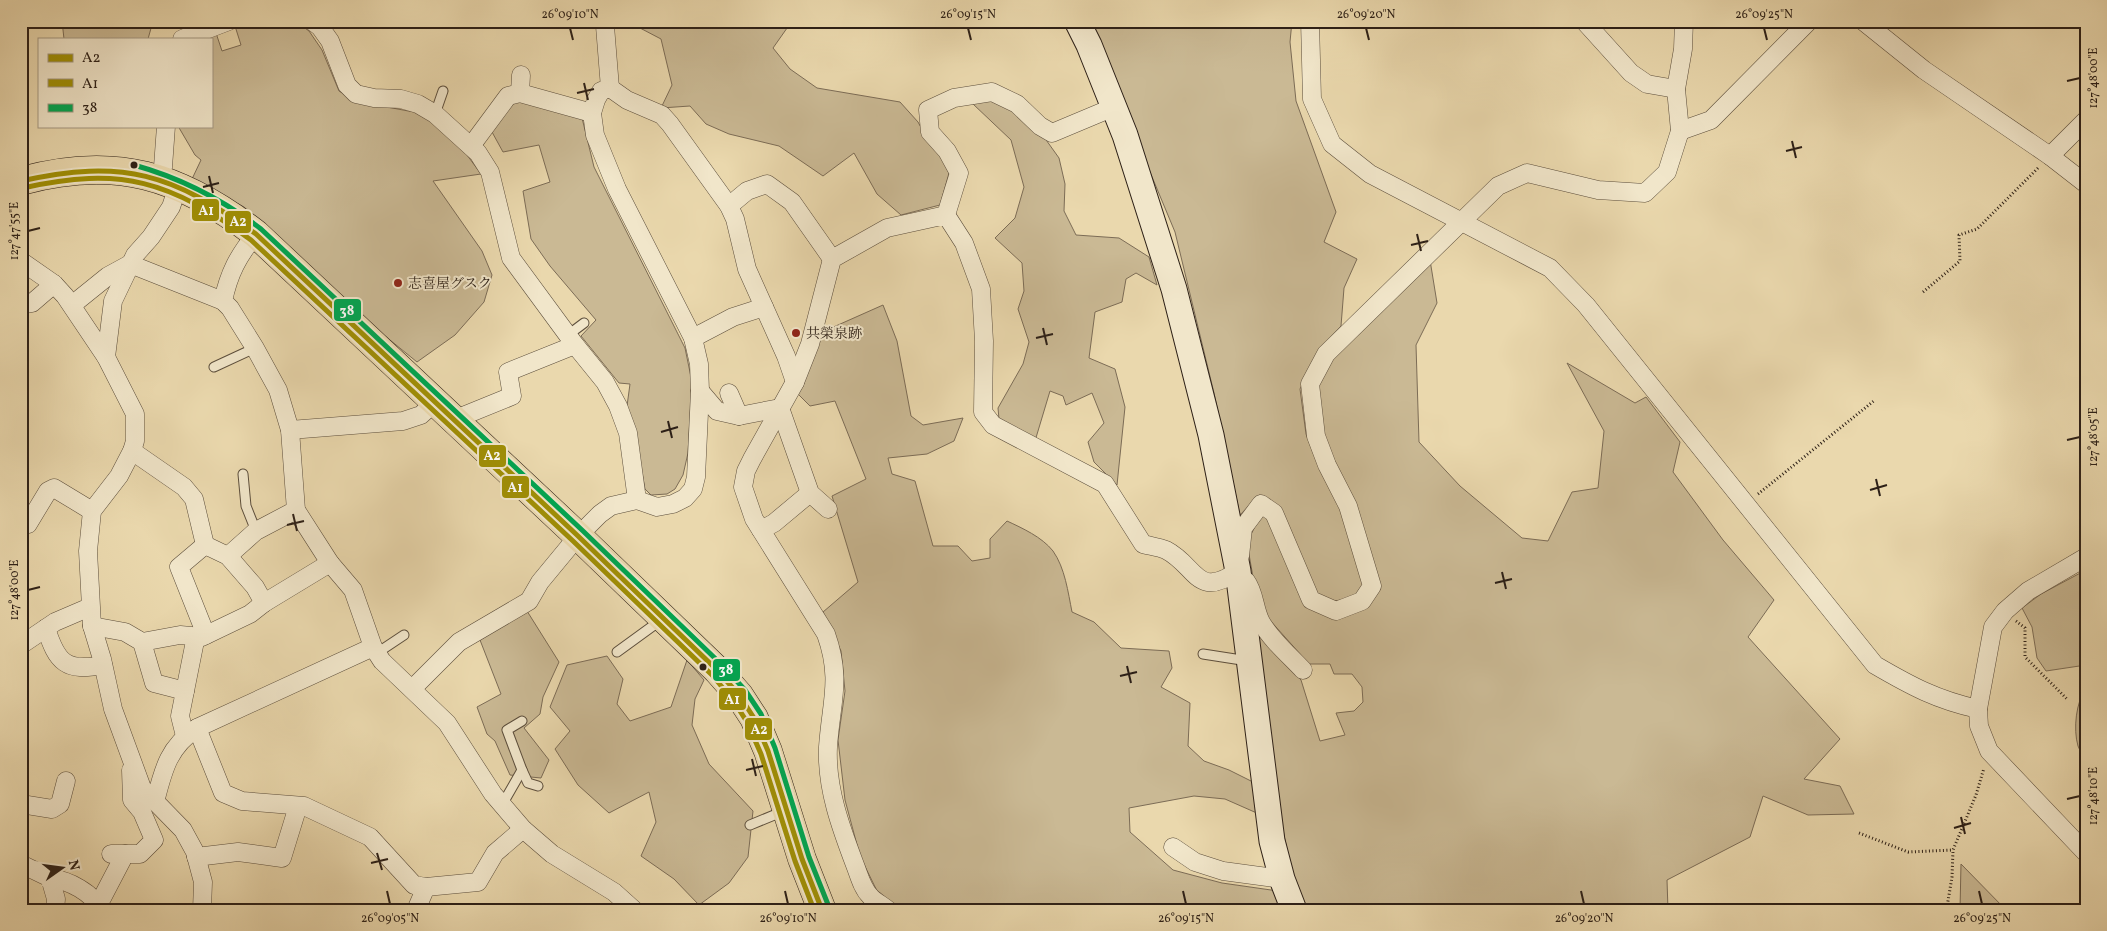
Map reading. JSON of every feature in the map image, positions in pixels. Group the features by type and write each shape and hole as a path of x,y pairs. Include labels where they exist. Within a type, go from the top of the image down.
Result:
{"highway":[{"path":"21,181 70,170 94,168 132,172 169,183 215,205 256,234 718,670 747,706 768,751 802,860 822,910"}],"street":[{"path":"185,38 229,21"},
{"path":"312,21 320,27 330,42 346,85 356,94 374,98 401,99 418,104 434,114 478,153 490,172 511,258 571,340 605,382 618,406 628,434 637,500"},
{"path":"603,21 610,88"},
{"path":"1077,21 1089,45 1125,135 1174,289 1211,435 1238,571 1272,841 1282,880 1294,910"},
{"path":"1310,21 1312,99 1332,144 1370,174 1550,268 1586,306 1875,665 1915,689 1956,704 1978,709"},
{"path":"1584,21 1630,73 1647,84 1676,89"},
{"path":"1303,670 1260,621 1250,587 1238,571 1243,528 1261,504 1274,513 1311,600 1336,610 1362,601 1372,586 1348,506 1327,465 1316,436 1310,384 1326,354 1498,186 1527,173 1598,190 1645,192 1667,172 1680,131 1676,89 1683,49 1684,21"},
{"path":"1680,131 1710,120 1809,21"},
{"path":"1864,21 1924,70 2050,156 2086,184"},
{"path":"520,75 520,93"},
{"path":"412,690 459,642 529,601 540,582 578,536 611,506 637,500 657,507 673,504 693,490 696,477 700,391 699,364 693,338 618,189 595,135 592,113 596,100 601,91 610,88"},
{"path":"610,88 627,100 662,115 729,206 735,218 747,269 795,382"},
{"path":"1114,107 1052,133 1040,126 1018,104 992,92 954,98 928,110 930,132 947,151 959,173 946,215 964,243 980,289 984,341 983,412 993,425 1105,484 1143,544 1165,550 1178,559 1194,576 1211,583 1226,580 1238,571"},
{"path":"471,146 508,96 520,93 592,113"},
{"path":"2050,156 2086,120"},
{"path":"106,358 113,301 135,255 151,237 171,207 169,183 163,167 166,128"},
{"path":"729,206 747,191 767,184 792,202 832,260"},
{"path":"888,910 869,896 861,881 836,812 829,774 828,749 836,690 836,672 832,650 826,634 754,518 743,486 746,471 795,382 810,344 832,260 886,228 946,215"},
{"path":"223,301 226,286 239,255 256,234"},
{"path":"21,261 54,284 72,305 106,358 134,414 135,441 132,452 119,476 92,512 88,551 92,626 114,710 142,788 183,830 196,857 203,882 202,910"},
{"path":"130,264 223,301 230,308 278,390 290,430 296,510 330,563 353,590 375,650 382,661 448,723 492,794 523,829 552,854 614,892 634,910"},
{"path":"72,305 108,276 130,264"},
{"path":"21,305 32,303 54,284"},
{"path":"693,338 733,317 764,307"},
{"path":"290,430 403,421 421,415 444,412 512,396 508,372 571,340"},
{"path":"700,391 717,411 739,416 780,408"},
{"path":"729,393 739,416"},
{"path":"780,408 810,493 828,508"},
{"path":"132,452 184,487 194,499 205,545"},
{"path":"21,525 28,524 48,491 54,488 92,512"},
{"path":"761,530 774,523 810,493"},
{"path":"228,556 256,531 296,510"},
{"path":"205,545 228,556 255,587 264,603"},
{"path":"205,545 179,567 201,635 180,716 191,732 222,793 242,801 304,806 370,837 414,884 426,887 478,882 495,853 523,829"},
{"path":"2086,557 2028,591 2005,611 1993,627 1978,709 1979,726 1989,750 2086,853"},
{"path":"92,626 125,632 142,642 180,634 201,635 250,614 264,603 330,563"},
{"path":"21,645 55,622 90,607"},
{"path":"46,628 52,647 62,662 74,667 87,668 103,665"},
{"path":"142,642 154,682 185,692"},
{"path":"155,802 164,766 191,732 375,650"},
{"path":"21,864 50,878 64,880 98,906 118,854 140,854 154,840 142,812 132,800 131,757"},
{"path":"21,804 52,809 60,804 66,781"},
{"path":"196,857 238,852 282,858 298,806"},
{"path":"1173,847 1195,862 1223,871 1282,880"},
{"path":"50,878 56,899 55,910"},
{"path":"416,910 426,887"}],"lane":[{"path":"434,114 443,91"},
{"path":"571,340 584,323"},
{"path":"214,367 255,348"},
{"path":"244,474 246,506 256,531"},
{"path":"616,652 663,618"},
{"path":"375,650 404,635"},
{"path":"1204,654 1249,661"},
{"path":"522,721 507,730 528,783 538,786"},
{"path":"502,805 522,770"},
{"path":"750,825 786,810"}],"path":[{"path":"1923,292 1960,261 1959,235 1977,229 2050,156"},
{"path":"1746,504 1875,400"},
{"path":"2005,611 2025,628 2025,657 2067,699"},
{"path":"1943,910 1946,907 1952,877 1952,850 1976,795 1989,750"},
{"path":"1859,832 1908,852 1952,850"}],"shaded area":[{"path":"62,21 153,21 148,38 64,38"},
{"path":"247,21 295,21 309,31 322,50 339,91 355,101 419,113 441,129 467,155 481,174 433,181 482,251 492,275 484,302 455,335 417,362 358,314 291,248 244,207 192,179 201,160 195,155 179,128 212,128 212,38 205,38 216,33 222,51 241,45 235,26"},
{"path":"610,21 792,21 773,48 790,69 817,88 900,102 918,122 931,146 941,156 949,173 940,205 901,215 877,194 854,153 823,176 779,146 729,134 706,124 690,106 661,108 672,85 661,39 640,28 611,24"},
{"path":"1087,21 1292,21 1290,42 1296,101 1336,212 1324,242 1357,259 1344,288 1341,326 1318,351 1300,389 1306,434 1319,468 1342,509 1364,583 1354,598 1334,601 1312,594 1278,506 1259,495 1240,515 1214,393 1175,232"},
{"path":"991,98 1014,107 1044,137 1059,158 1065,184 1064,211 1076,235 1119,238 1149,257 1157,285 1136,273 1126,279 1122,302 1095,312 1089,358 1115,369 1125,407 1117,485 1094,462 1088,442 1104,423 1092,393 1066,405 1063,396 1050,391 1035,441 999,419 998,408 1023,364 1029,342 1018,309 1024,291 1022,263 995,238 1015,218 1024,187 1011,140 973,104"},
{"path":"519,100 582,118 594,167 685,348 692,382 688,453 683,475 675,489 667,494 651,495 645,489 633,425 627,406 630,384 619,383 581,336 596,320 550,266 531,239 523,191 550,182 539,145 503,152 492,132 508,106"},
{"path":"1430,260 1437,303 1416,345 1419,442 1460,486 1522,538 1548,541 1572,492 1598,488 1604,431 1567,363 1635,403 1646,397 1680,442 1673,472 1723,540 1774,600 1748,637 1840,739 1804,779 1840,786 1854,814 1808,815 1763,796 1750,837 1667,880 1668,910 1308,910 1293,879 1272,776 1255,625 1286,665 1301,680 1320,741 1345,735 1336,713 1354,711 1363,702 1362,687 1352,674 1334,674 1330,664 1309,664 1268,618 1253,577 1247,543 1261,514 1268,518 1304,603 1335,617 1378,590 1322,432 1317,385 1331,357"},
{"path":"883,305 897,341 911,416 923,425 963,418 954,441 927,454 888,458 892,474 915,481 933,546 958,546 972,561 990,558 990,539 1007,521 1038,537 1053,551 1063,572 1072,612 1094,622 1121,648 1169,651 1172,668 1161,687 1190,703 1188,746 1204,761 1229,770 1255,783 1259,814 1225,799 1194,796 1129,808 1130,832 1173,870 1222,883 1278,891 1286,910 901,910 877,891 860,856 845,800 838,740 845,691 841,651 823,612 858,582 832,496 866,479 835,401 810,406 797,393 820,333"},
{"path":"2086,570 2086,665 2046,671 2037,658 2032,627 2022,608 2041,594"},
{"path":"527,611 559,662 543,697 540,714 524,728 549,760 541,778 510,775 495,741 487,734 477,707 501,694 480,640"},
{"path":"607,656 623,679 617,704 630,721 671,707 687,660 704,680 695,699 692,725 709,764 753,811 748,857 729,883 699,905 674,879 641,856 656,822 649,792 609,813 578,785 555,749 570,731 550,707 567,665"},
{"path":"2086,688 2086,760 2076,739 2076,724 2078,708"},
{"path":"1961,864 2006,910 1960,910"}],"transit line":[{"name":"38","path":"134,165 185,183 231,208 261,229 583,531 722,665 745,690 761,714 775,748 809,857 829,907"},
{"name":"A2","path":"21,181 57,174 89,171 118,172 146,176 199,197 256,234 578,536 717,670 739,695 754,718 768,751 802,859 822,910"},
{"name":"A1","path":"23,188 58,181 89,179 117,179 144,184 169,192 195,204 251,240 573,541 712,675 733,700 747,722 761,754 795,861 814,910"}],"place":[{"name":"志喜屋グスク","path":"398,283"},
{"name":"共榮泉跡","path":"796,333"}]}
